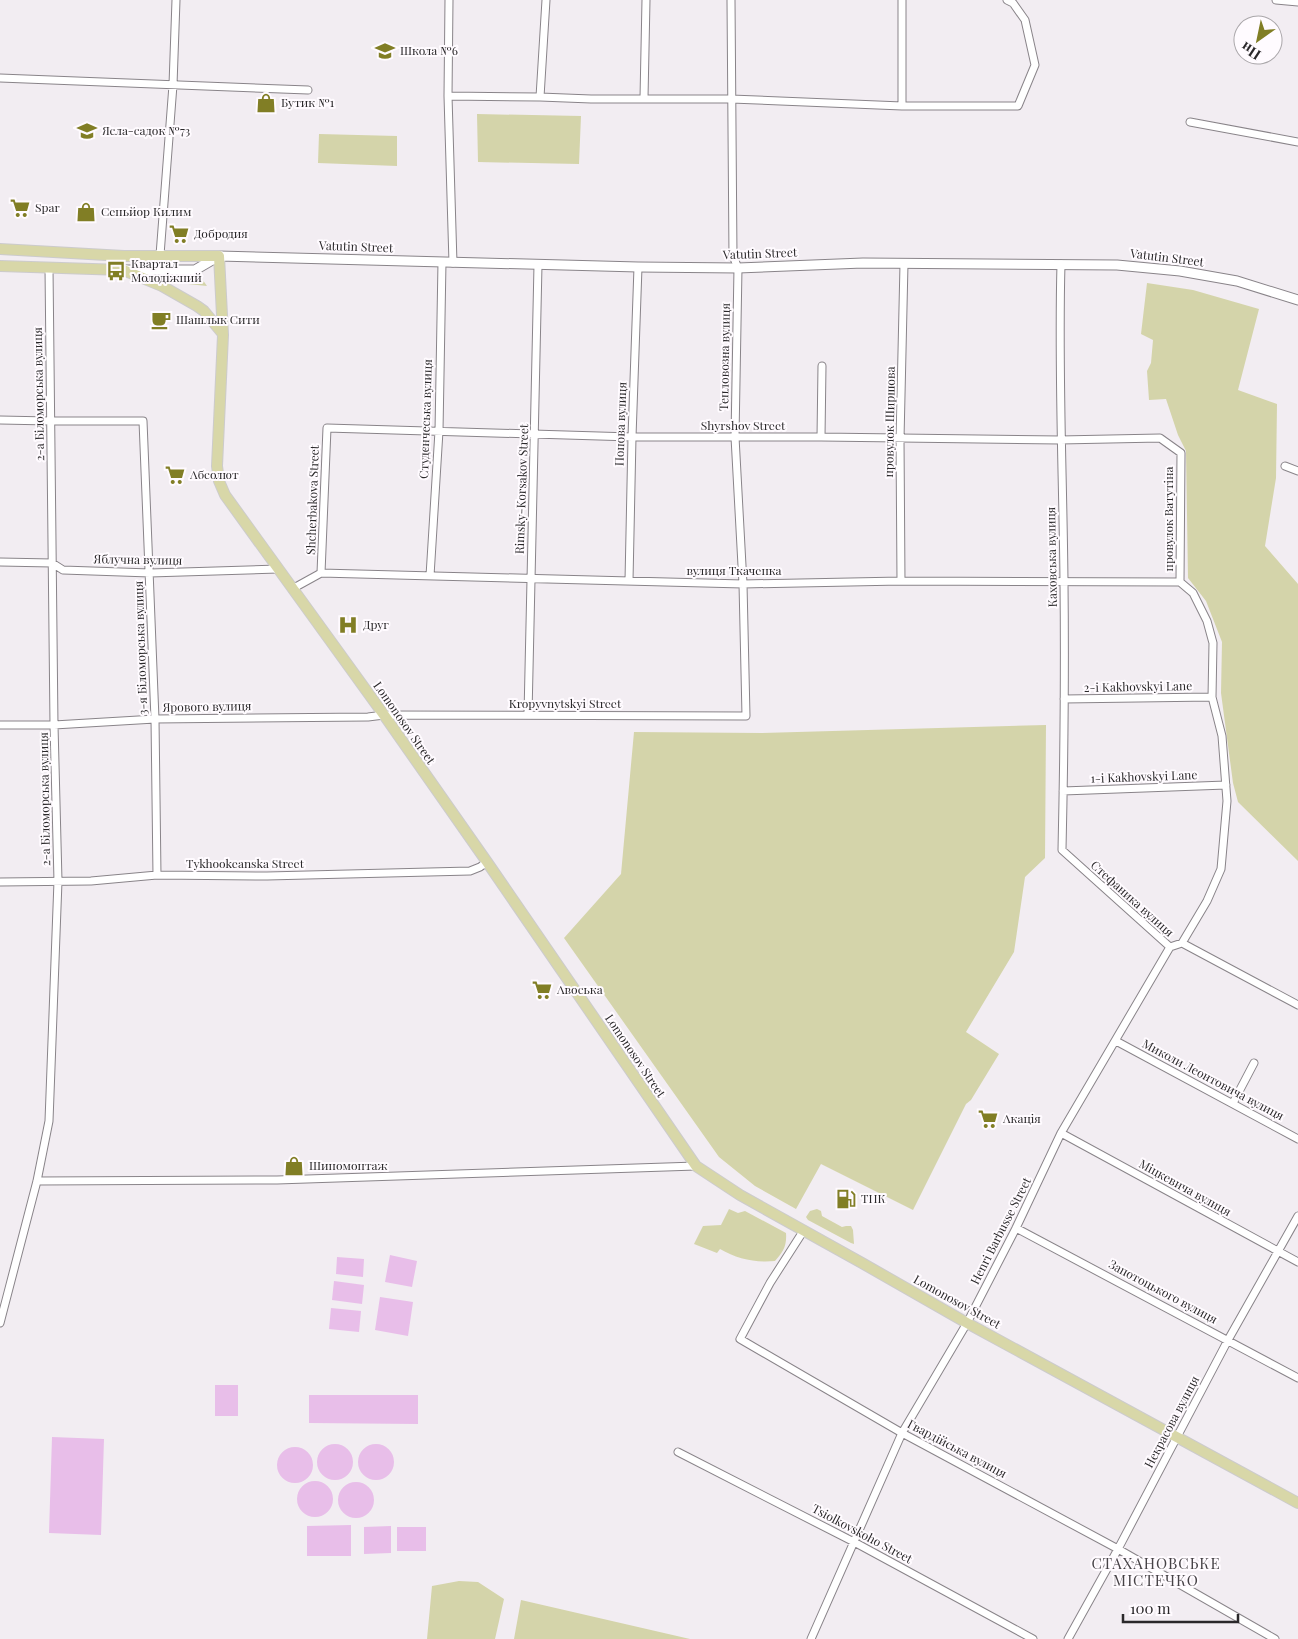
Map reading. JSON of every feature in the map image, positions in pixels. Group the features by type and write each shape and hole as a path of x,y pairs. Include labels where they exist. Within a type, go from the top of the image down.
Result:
{"main road":[{"name":"Vatutin Street","path":"0,249 124,256 219,256"},
{"name":"Lomonosov Street","path":"219,256 223,335 217,444 219,481 233,509 384,715 696,1166 740,1195 967,1323 1298,1503"},
{"path":"0,266 123,270 162,286 198,306 223,335"}],"street":[{"path":"160,255 173,84 176,0"},
{"path":"449,0 448,96 453,263"},
{"path":"540,97 546,0"},
{"path":"644,98 646,0"},
{"name":"Тепловозна вулиця","path":"731,0 733,256 738,268 735,437 743,584 746,716"},
{"path":"902,0 902,106"},
{"path":"1276,0 1298,2"},
{"path":"448,96 731,99 902,106 1018,106 1035,65 1025,20 1010,1"},
{"path":"0,78 308,90"},
{"path":"1190,122 1298,142"},
{"path":"123,270 195,270 219,256"},
{"name":"Vatutin Street","path":"219,256 638,267 738,268 863,263 1117,265 1180,271 1236,281 1298,300"},
{"name":"Студєнчеська вулиця","path":"430,576 438,431 442,262"},
{"name":"провулок Ширшова","path":"901,580 900,438 904,264"},
{"name":"Каховська вулиця","path":"1061,264 1060,440 1064,581 1062,850"},
{"name":"Rimsky-Korsakov Street","path":"528,714 538,265"},
{"name":"Попова вулиця","path":"629,581 638,267"},
{"name":"2-а Біломорська вулиця","path":"0,1324 4,1294 37,1181 49,1121 58,881 48,268"},
{"path":"821,437 822,366"},
{"path":"0,420 50,421"},
{"name":"3-я Біломорська вулиця","path":"50,421 143,421 155,719 157,874"},
{"name":"Shyrshov Street","path":"327,428 632,437 1060,440 1160,438"},
{"name":"Shcherbakova Street","path":"321,573 327,428"},
{"name":"провулок Ватутіна","path":"1160,438 1180,453 1180,582"},
{"path":"1285,466 1298,472"},
{"name":"Яблучна вулиця","path":"0,562 52,563 63,570 150,574 278,569"},
{"path":"292,589 321,573"},
{"name":"вулиця Ткаченка","path":"321,573 743,584 901,580 1180,582"},
{"path":"1180,582 1193,593 1206,621 1213,643 1212,697 1222,736 1227,802 1221,869 1207,901 1182,943"},
{"name":"2-i Kakhovskyi Lane","path":"1064,699 1212,697"},
{"name":"Ярового вулиця","path":"0,725 54,725 155,719 368,717 384,715"},
{"name":"Kropyvnytskyi Street","path":"384,715 746,716"},
{"name":"1-i Kakhovskyi Lane","path":"1063,791 1226,785"},
{"name":"Стефаника вулиця","path":"1062,850 1170,947 1182,943 1298,1005"},
{"name":"Tykhookeanska Street","path":"0,882 91,881 157,874 267,876 470,871 487,862"},
{"name":"Henri Barbusse Street","path":"811,1639 902,1433 967,1323 1016,1228 1061,1133 1170,947"},
{"name":"Миколи Леонтовича вулиця","path":"1116,1041 1298,1139"},
{"path":"1233,1103 1254,1063"},
{"name":"Міцкевича вулиця","path":"1061,1133 1298,1262"},
{"path":"37,1181 284,1180 696,1166"},
{"name":"Некрасова вулиця","path":"1068,1639 1118,1549 1228,1340 1298,1216"},
{"name":"Запотоцького вулиця","path":"1016,1228 1298,1378"},
{"name":"Гвардійська вулиця","path":"804,1230 770,1282 740,1339 902,1433 1118,1549 1275,1639"},
{"name":"Tsiolkovskoho Street","path":"678,1452 854,1542 1033,1639"}],"green space":[{"path":"477,114 581,116 579,164 478,162"},
{"path":"319,134 397,136 397,166 318,163"},
{"path":"159,274 192,275 198,277 207,286 159,281"},
{"path":"1147,283 1193,290 1259,309 1238,390 1277,404 1276,478 1265,546 1298,584 1298,861 1238,802 1233,783 1221,693 1222,642 1206,601 1188,578 1186,451 1178,435 1166,399 1149,400 1147,371 1151,363 1153,340 1141,334"},
{"path":"1046,725 1045,858 1025,877 1014,952 966,1032 999,1054 971,1100 966,1104 913,1210 821,1164 796,1209 755,1186 719,1157 564,938 621,874 634,732 762,733"},
{"path":"729,1209 738,1213 745,1211 786,1233 784,1248 775,1261 747,1260 720,1249 717,1253 694,1244 703,1226 721,1225"},
{"path":"817,1209 821,1211 822,1216 842,1227 851,1226 854,1244 808,1220 806,1217 810,1211"},
{"path":"459,1581 478,1582 504,1599 495,1639 427,1639 432,1586"},
{"path":"521,1600 690,1639 514,1639"}],"shaded area":[{"path":"390,1255 417,1261 412,1287 385,1282"},
{"path":"337,1257 364,1259 363,1277 336,1274"},
{"path":"334,1281 364,1285 362,1304 332,1300"},
{"path":"380,1297 413,1302 408,1336 375,1330"},
{"path":"331,1308 361,1311 359,1332 329,1329"},
{"path":"215,1385 238,1385 238,1416 215,1416"},
{"path":"309,1395 418,1395 418,1424 309,1423"},
{"path":"52,1437 104,1439 101,1535 49,1533"},
{"path":"335,1444 342,1445 348,1449 352,1455 352,1469 348,1475 342,1479 335,1480 328,1479 322,1475 318,1469 317,1462 318,1455 322,1449 328,1445"},
{"path":"376,1444 383,1445 389,1449 393,1455 393,1469 389,1475 383,1479 376,1480 369,1479 363,1475 359,1469 358,1462 359,1455 363,1449 369,1445"},
{"path":"295,1447 302,1448 308,1452 312,1458 312,1472 308,1478 302,1482 295,1483 288,1482 282,1478 278,1472 277,1465 278,1458 282,1452 288,1448"},
{"path":"315,1481 322,1482 328,1486 332,1492 332,1506 328,1512 322,1516 315,1517 308,1516 302,1512 298,1506 297,1499 298,1492 302,1486 308,1482"},
{"path":"356,1482 363,1483 369,1487 373,1493 373,1507 369,1513 363,1517 356,1518 349,1517 343,1513 339,1507 338,1500 339,1493 343,1487 349,1483"},
{"path":"351,1525 351,1556 307,1556 307,1526"},
{"path":"391,1526 391,1553 364,1554 364,1527"},
{"path":"397,1527 426,1527 426,1551 397,1551"}],"place":[{"name":"Школа №6","path":"385,51"},
{"name":"Бутик №1","path":"266,103"},
{"name":"Ясла-садок №73","path":"87,131"},
{"name":"Spar","path":"20,208"},
{"name":"Сеньйор Килим","path":"86,212"},
{"name":"Добродия","path":"179,234"},
{"name":"Квартал Молодіжний","path":"116,271"},
{"name":"Шашлык Сити","path":"161,320"},
{"name":"Абсолют","path":"175,475"},
{"name":"Друг","path":"348,625"},
{"name":"Авоська","path":"542,990"},
{"name":"Акація","path":"988,1119"},
{"name":"Шиномонтаж","path":"294,1166"},
{"name":"ТНК","path":"846,1199"}],"district":[{"name":"СТАХАНОВСЬКЕ МІСТЕЧКО","path":"1156,1572"}]}
